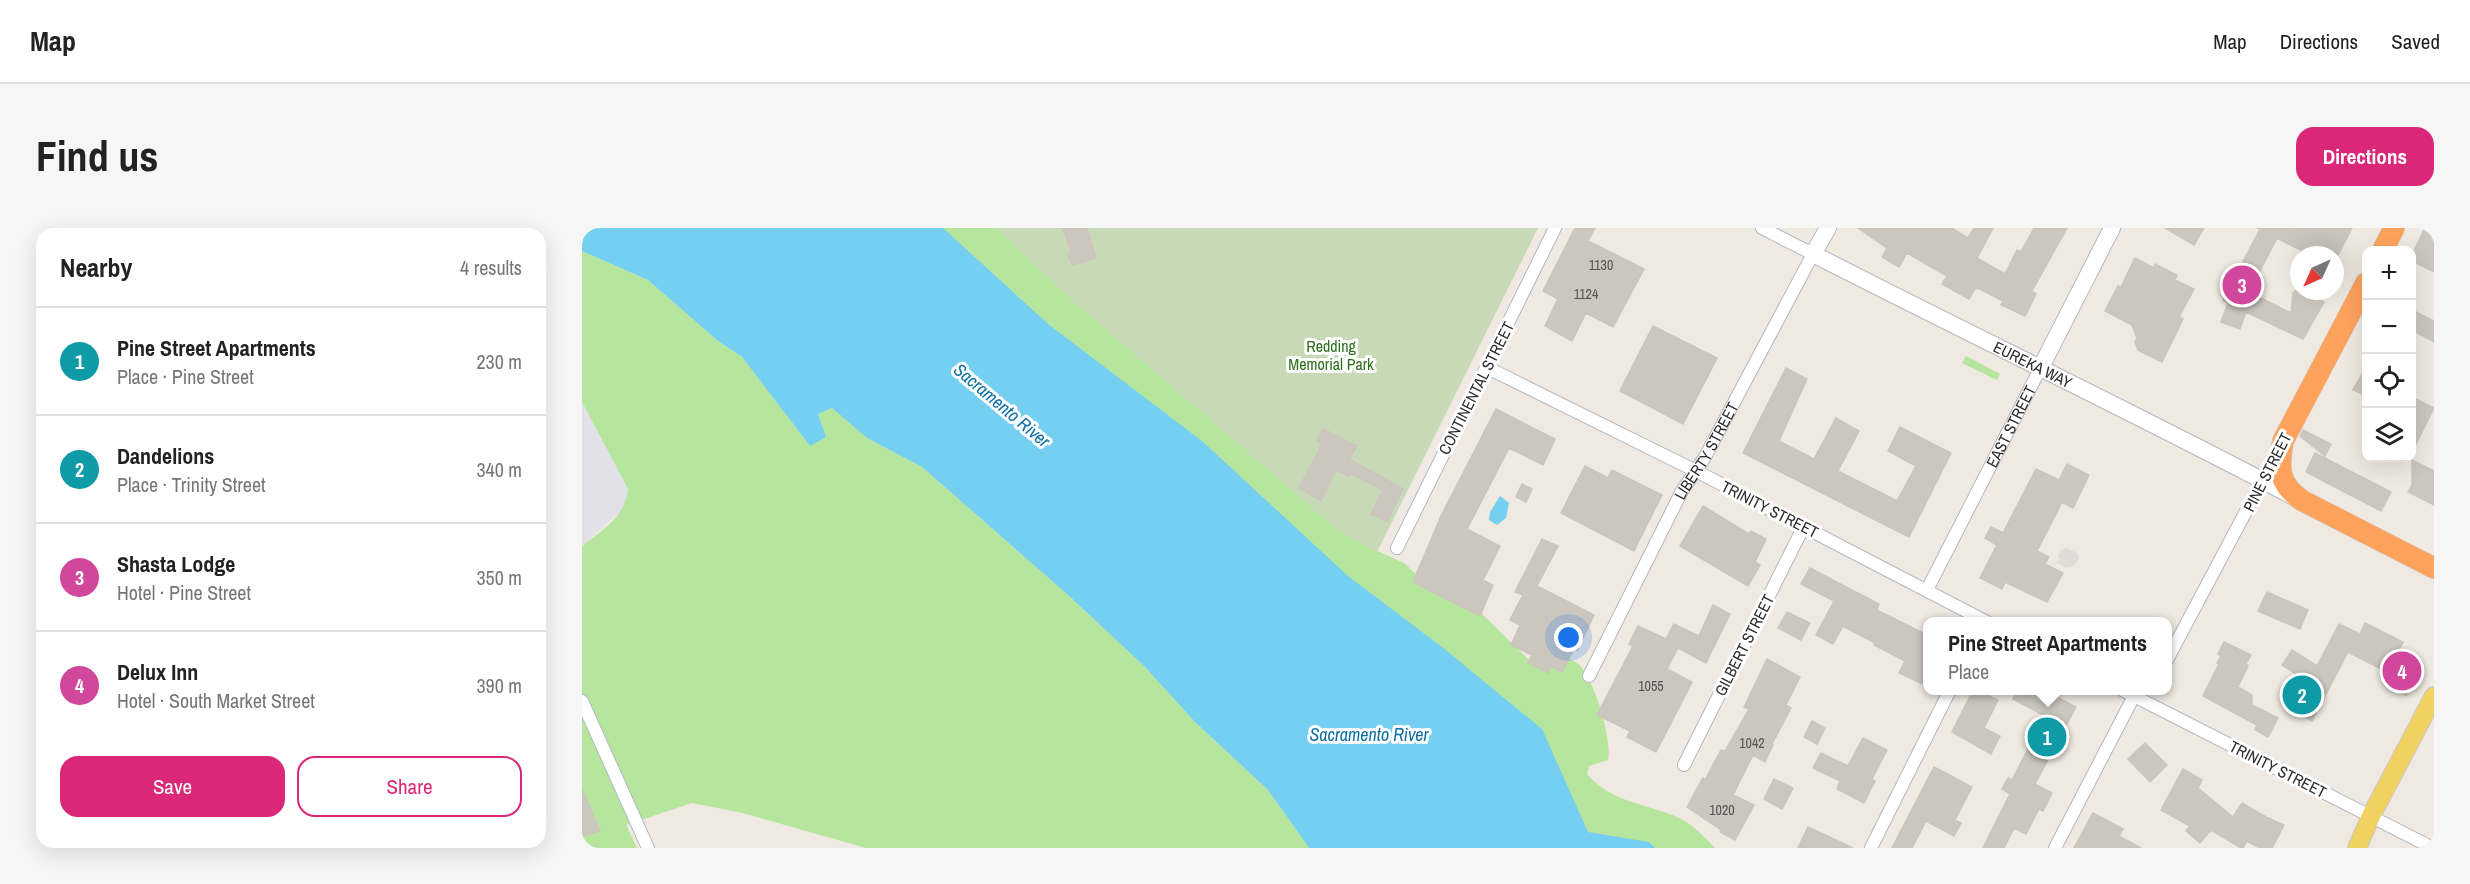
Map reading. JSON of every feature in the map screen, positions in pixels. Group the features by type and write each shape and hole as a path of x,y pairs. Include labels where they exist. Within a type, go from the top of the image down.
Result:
{"highway":[{"path":"2385,246 2394,228"},
{"name":"PINE STREET","path":"2283,441 2362,292"},
{"name":"EUREKA WAY","path":"2283,441 2280,461 2283,480 2292,494 2434,568"}],"main road":[{"path":"2356,848 2434,696"}],"street":[{"name":"CONTINENTAL STREET","path":"1397,548 1556,228"},
{"name":"EUREKA WAY","path":"1762,228 2303,501"},
{"name":"LIBERTY STREET","path":"1589,676 1682,491 1696,471 1828,228"},
{"name":"EAST STREET","path":"1927,590 2112,228"},
{"name":"TRINITY STREET","path":"1488,368 1696,471 1978,617"},
{"name":"PINE STREET","path":"2172,651 2283,441"},
{"name":"GILBERT STREET","path":"1684,765 1804,526"},
{"path":"1871,848 1948,695"},
{"path":"2055,848 2127,695"},
{"name":"TRINITY STREET","path":"2148,696 2433,848"},
{"path":"582,701 648,848"}],"shaded area":[{"path":"582,402 628,489 627,502 622,510 582,546"},
{"path":"2067,548 2077,553 2079,558 2074,566 2066,568 2055,562 2060,560 2058,555 2061,550"}],"green space":[{"path":"932,228 1016,228 1369,547 1404,563 1439,595 1482,614 1531,662 1561,658 1577,663 1589,680 1595,694 1608,738 1608,760 1589,766 1587,774 1597,784 1619,797 1684,821 1715,848 1608,848 1591,843 1405,625"},
{"name":"Redding Memorial Park","path":"996,228 1538,228 1377,552 1339,531 1073,301"},
{"path":"582,251 648,280 718,341 742,357 810,446 823,426 817,414 832,408 867,438 922,467 1068,595 1144,666 1195,722 1268,790 1309,848 866,848 743,813 692,803 626,825 637,848 582,848 582,546 618,515 628,489 582,402"},
{"path":"1966,356 2000,374 1997,380 1962,363"}],"water":[{"name":"Sacramento River","path":"582,228 943,228 1048,324 1202,441 1348,576 1442,647 1542,729 1588,832 1649,842 1655,848 1309,848 1268,790 1195,722 1144,666 1068,595 922,467 867,438 832,408 818,414 826,437 810,446 742,357 718,341 648,280 582,251"},
{"path":"1500,496 1509,503 1506,518 1497,525 1489,520 1490,512"}],"building":[{"path":"1063,228 1087,228 1096,258 1072,265 1068,254 1071,253"},
{"path":"1575,228 1595,228 1588,241 1644,269 1613,327 1586,313 1572,341 1545,326 1558,299 1543,291"},
{"path":"1858,228 1952,228 1968,238 1974,228 1993,228 1977,258 2005,274 2017,250 2021,252 2034,228 2067,228 2032,291 2036,294 2025,316 2001,305 2003,301 1976,287 1969,299 1942,284 1947,276 1907,253 1899,267 1882,257 1887,248"},
{"path":"2165,228 2204,228 2194,245"},
{"path":"2257,228 2352,228 2343,246 2293,246 2277,238 2249,292 2291,313 2292,300 2324,302 2303,339 2246,312 2240,329 2221,322 2228,303 2223,300 2260,229"},
{"path":"2425,228 2434,228 2434,272 2416,263 2416,247"},
{"path":"2135,258 2154,268 2155,264 2177,275 2175,280 2194,289 2179,317 2183,319 2162,362 2138,350 2135,342 2137,338 2132,325 2105,311 2118,286 2121,287"},
{"path":"2416,312 2434,321 2434,342 2416,332"},
{"path":"1653,326 1717,358 1683,424 1620,391"},
{"path":"1786,368 1807,379 1779,441 1814,459 1836,418 1859,431 1838,471 1897,501 1916,466 1888,451 1900,427 1951,453 1909,537 1743,453"},
{"path":"2362,374 2362,394 2353,390"},
{"path":"2416,399 2434,408 2416,444"},
{"path":"1496,409 1555,439 1543,465 1509,448 1467,529 1500,546 1483,580 1493,585 1480,616 1413,582 1441,516"},
{"path":"1323,429 1357,446 1349,459 1403,489 1387,522 1371,514 1383,490 1350,473 1349,476 1336,470 1321,501 1299,488 1322,444 1317,441"},
{"path":"2303,430 2331,444 2325,456 2300,436"},
{"path":"2315,453 2391,492 2381,511 2306,472"},
{"path":"2412,462 2434,471 2434,505 2408,492 2412,485"},
{"path":"2067,464 2089,475 2073,508 2062,502 2037,551 2049,557 2045,564 2063,573 2047,602 2005,582 2002,589 1980,578 1997,545 1985,538 1991,527 2003,533 2036,469 2059,480"},
{"path":"1585,466 1608,478 1612,470 1662,495 1634,551 1561,513"},
{"path":"1522,484 1532,489 1526,502 1516,497"},
{"path":"1703,506 1749,534 1751,531 1766,539 1755,562 1760,565 1748,586 1680,546"},
{"path":"1542,539 1558,546 1537,586 1594,615 1577,651 1574,649 1562,672 1551,666 1548,673 1528,663 1532,655 1511,645 1520,625 1510,620 1523,595 1515,592"},
{"path":"1810,568 1879,604 1877,610 1923,633 1923,684 1899,673 1905,661 1843,626 1833,644 1816,635 1834,601 1801,584"},
{"path":"2267,592 2308,610 2300,629 2258,611"},
{"path":"1713,605 1730,614 1706,663 1678,648 1667,669 1692,682 1656,752 1627,737 1630,731 1597,715 1633,646 1629,644 1638,626 1666,639 1674,624 1699,636"},
{"path":"1787,612 1810,623 1801,640 1778,628"},
{"path":"2365,623 2403,642 2398,653 2421,665 2406,695 2390,687 2395,676 2348,652 2312,721 2294,711 2309,682 2282,665 2292,650 2317,666 2339,624 2360,634"},
{"path":"2224,642 2251,655 2238,687 2252,695 2252,705 2278,718 2268,737 2255,730 2257,725 2203,696 2219,664 2217,663 2221,656 2218,654"},
{"path":"1767,659 1800,677 1786,705 1791,708 1765,762 1753,755 1733,795 1754,805 1735,840 1720,832 1721,830 1687,807 1721,750 1725,751 1749,709 1744,707"},
{"path":"1973,695 1987,695 1998,700 1984,728 2000,736 1991,754 1952,732 1970,696"},
{"path":"2015,695 2053,695 2076,707 2035,784 2052,793 2043,811 2039,809 2026,834 2014,828 2004,848 1983,848 2010,794 2002,789 2008,778 2012,780 2045,716 2013,699"},
{"path":"1812,721 1825,728 1817,744 1804,737"},
{"path":"1863,738 1887,750 1872,779 1875,781 1864,803 1837,789 1840,781 1813,768 1821,753 1848,766"},
{"path":"2145,743 2167,765 2150,782 2128,759"},
{"path":"1934,767 1972,787 1955,820 1961,823 1954,836 1926,821 1912,848 1892,848"},
{"path":"2183,769 2202,780 2198,788 2233,817 2242,803 2284,825 2272,848 2260,848 2247,841 2241,848 2211,830 2200,843 2186,831 2190,826 2161,810"},
{"path":"1774,779 1793,788 1782,809 1764,799"},
{"path":"582,789 600,831 582,836"},
{"path":"2093,813 2123,829 2119,836 2141,848 2074,848"},
{"path":"1808,827 1853,848 1798,848"}],"place":[{"name":"Shasta Lodge","path":"2242,285"},
{"name":"Delux Inn","path":"2402,671"},
{"name":"Dandelions","path":"2302,695"},
{"name":"Pine Street Apartments","path":"2047,737"}]}
